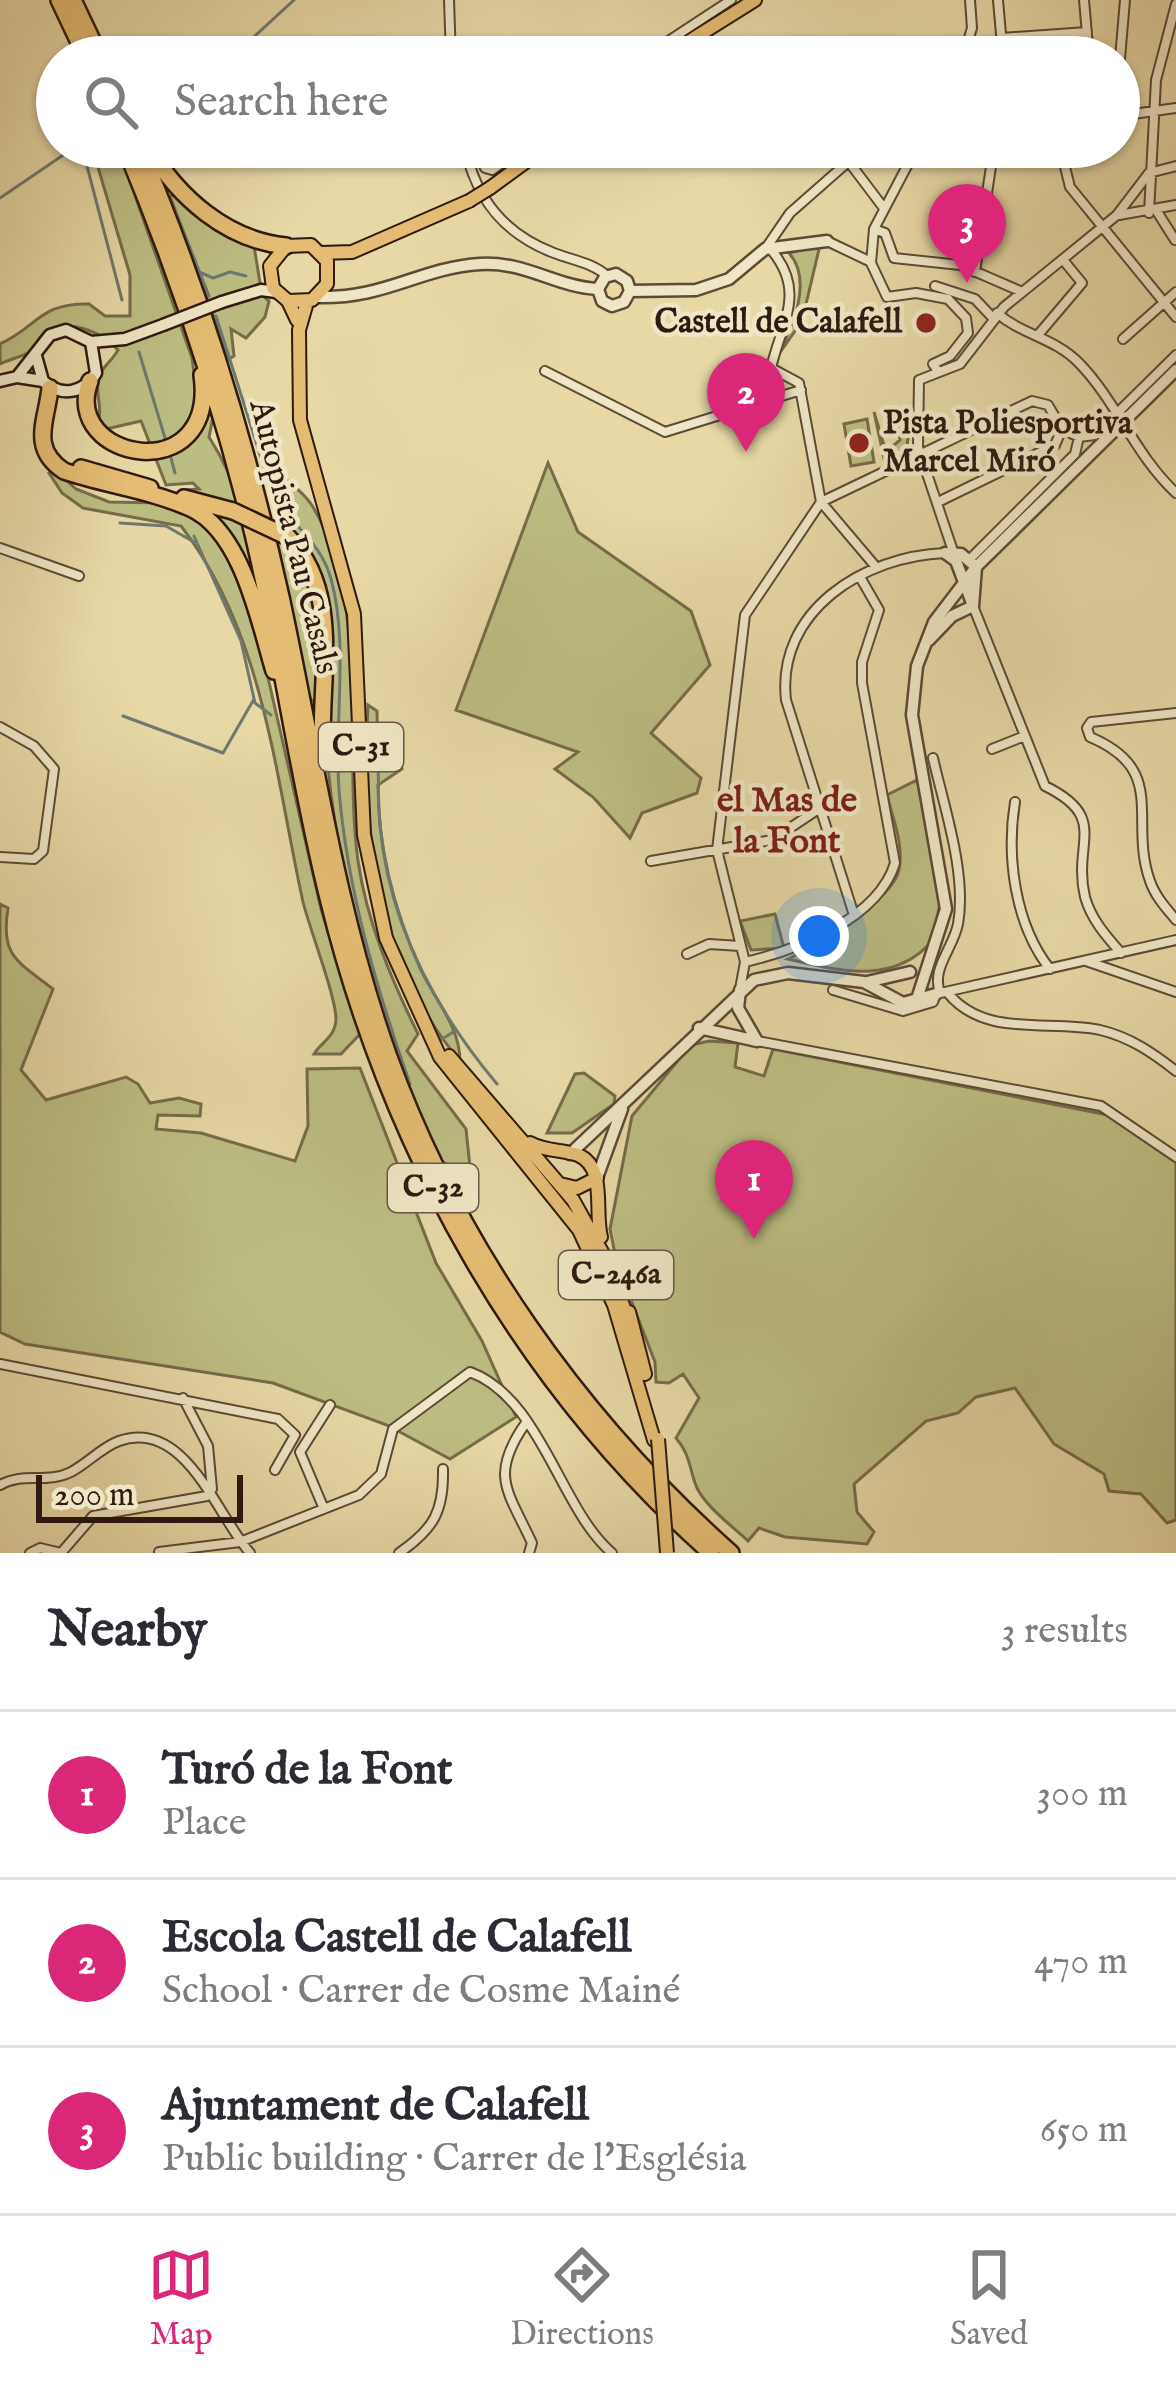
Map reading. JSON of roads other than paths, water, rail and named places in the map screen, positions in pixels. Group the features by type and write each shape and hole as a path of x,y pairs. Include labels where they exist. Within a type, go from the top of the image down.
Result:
{"highway":[{"path":"58,0 76,36"},
{"path":"73,0 90,36"},
{"name":"Autopista Pau Casals","path":"133,168 200,349 253,533 327,896 362,1019 407,1134 445,1211 548,1375 628,1470 711,1553"},
{"name":"Autopista Pau Casals","path":"150,168 243,447 326,817 389,1057 464,1220 517,1307 597,1416 731,1553"},
{"path":"161,168 214,219 248,237 286,246"},
{"path":"91,382 88,410 108,440 141,453 163,450 196,424 204,390 200,349"},
{"path":"52,387 44,430 57,463 117,474 233,511 288,537 313,570 322,599 326,817"},
{"path":"52,387 41,431 44,450 55,465 194,509 221,534 257,616 296,748"}],"main road":[{"path":"698,36 755,0"},
{"path":"321,253 329,275 352,252 469,201 517,168"},
{"path":"269,272 276,254 286,246 304,243 321,253 352,252"},
{"name":"C-31","path":"269,272 299,330 303,436 344,572 358,637 367,860 386,938 440,1057 561,1201 593,1257 639,1374 656,1439"},
{"name":"C-31","path":"299,330 329,275"},
{"path":"282,296 312,299"},
{"path":"507,1132 534,1146 584,1157 597,1176 577,1188 560,1184 507,1132"},
{"path":"570,1154 558,1172 560,1184 593,1257"},
{"name":"C-246a","path":"597,1176 597,1222 644,1372"},
{"name":"C-31","path":"560,1184 607,1262 644,1372 656,1439 665,1553"}],"street":[{"path":"676,36 731,0"},
{"path":"970,0 970,36"},
{"path":"998,0 1001,36"},
{"path":"1084,0 1087,36"},
{"path":"1122,36 1125,0"},
{"path":"1175,240 1152,211 1149,173 1153,111 1176,4"},
{"path":"449,5 450,36"},
{"path":"1030,36 1087,32"},
{"path":"1140,113 1176,108"},
{"path":"1120,952 1085,897 1082,812 1067,796 1045,786 950,555 938,502 919,453 917,383 960,364 995,316 1118,215 1149,173 1176,166"},
{"path":"471,168 476,187 501,221 528,242 608,276 622,276 630,291"},
{"path":"630,291 697,290 740,272 769,250 790,214 840,168"},
{"path":"853,168 884,208"},
{"path":"906,168 875,229 872,263 886,296 975,299 995,316 1038,335 1081,364 1146,463 1176,493"},
{"path":"975,272 991,168"},
{"path":"1065,168 1070,187 1101,230 1176,316"},
{"path":"1118,215 1176,205"},
{"path":"875,229 885,233 894,258 960,265 1026,289"},
{"path":"769,250 827,241 872,263"},
{"path":"769,250 791,285 792,301 771,368 794,378 801,390 821,502 876,567"},
{"path":"1038,335 1082,283 1064,262"},
{"path":"312,299 356,298 480,264 524,266 573,287 598,289"},
{"path":"16,377 50,335 66,330 91,342 125,339 244,293 269,272"},
{"path":"329,275 338,293 356,298"},
{"path":"598,289 608,276"},
{"path":"935,286 966,317 968,332 950,356 933,364 938,371"},
{"path":"598,289 602,301 612,306 624,302 630,291"},
{"path":"1123,339 1176,292"},
{"path":"244,293 282,296"},
{"path":"0,381 16,377 52,387 91,382 98,360 125,339"},
{"path":"91,342 98,360"},
{"path":"36,356 52,387"},
{"path":"889,985 898,1002 917,985 946,909 912,715 923,649 934,622 973,563 1080,447 1119,419 1176,356"},
{"path":"938,502 1055,445 1080,447 1176,370"},
{"path":"545,371 664,432 801,390"},
{"path":"757,1041 738,1008 746,962 716,850 740,629 756,595 821,502 1032,401 1048,405 1080,447"},
{"path":"1055,445 1062,429"},
{"path":"0,548 79,576"},
{"path":"854,912 786,700 785,664 803,620 822,600 876,567 950,555 973,563"},
{"path":"973,563 973,606"},
{"path":"746,962 804,947 887,884 896,863 862,682 862,662 879,610 860,577"},
{"path":"923,649 952,616 973,606"},
{"path":"1176,713 1091,722 1088,728 1090,737 1128,760 1139,778 1149,878 1176,920"},
{"path":"0,727 34,746 54,769 43,851 34,859 0,857"},
{"path":"992,749 1022,737"},
{"path":"932,758 959,901 957,927 938,970 941,993"},
{"path":"1015,802 1012,841 1022,927 1050,969"},
{"path":"652,861 778,837 820,808"},
{"path":"833,990 903,1011 933,1002 941,993 1176,940"},
{"path":"687,954 710,944 740,946"},
{"path":"1085,961 1176,992"},
{"path":"889,985 901,971 917,985 1000,1022 1097,1029 1146,1048 1176,1071"},
{"path":"740,989 770,974 889,985"},
{"path":"961,1007 966,987"},
{"name":"C-246a","path":"570,1154 740,989"},
{"path":"699,1028 1101,1106 1176,1157"},
{"name":"C-246a","path":"597,1176 624,1106"},
{"path":"0,1364 278,1419 295,1435 275,1470"},
{"path":"159,1552 240,1542 371,1486 381,1474 394,1430 470,1372 502,1394 569,1486 590,1533 612,1553"},
{"path":"30,1553 40,1548 61,1553 93,1516 207,1496 212,1490 208,1446 190,1405 182,1398"},
{"path":"324,1509 300,1452 331,1405"},
{"path":"525,1424 506,1452 502,1478 532,1543 529,1553"},
{"path":"0,1485 13,1477 46,1480 70,1472 117,1442 131,1439 172,1445 250,1553"},
{"path":"399,1553 428,1533 444,1504 443,1469"}],"waterway":[{"path":"255,36 294,0"},
{"path":"0,198 44,168"},
{"path":"87,168 122,300"},
{"path":"171,200 209,296"},
{"path":"199,272 213,278 230,272 246,276"},
{"path":"216,316 271,489 319,553 331,579 339,630 338,764 343,827 365,939 410,1084"},
{"path":"139,352 165,438"},
{"path":"171,458 175,473"},
{"path":"120,523 166,526 194,542"},
{"path":"194,536 241,641 255,703 271,715"},
{"path":"123,716 223,753 254,699"},
{"path":"376,732 385,861 404,930 453,1026 497,1084"},
{"path":"442,1039 455,1031"}],"place":[{"name":"Ajuntament de Calafell","path":"967,283"},
{"name":"Castell de Calafell","path":"926,323"},
{"name":"Pista Poliesportiva Marcel Miró","path":"859,443"},
{"name":"Escola Castell de Calafell","path":"746,452"},
{"name":"Turó de la Font","path":"754,1239"}],"district":[{"name":"el Mas de la Font","path":"787,822"}]}
